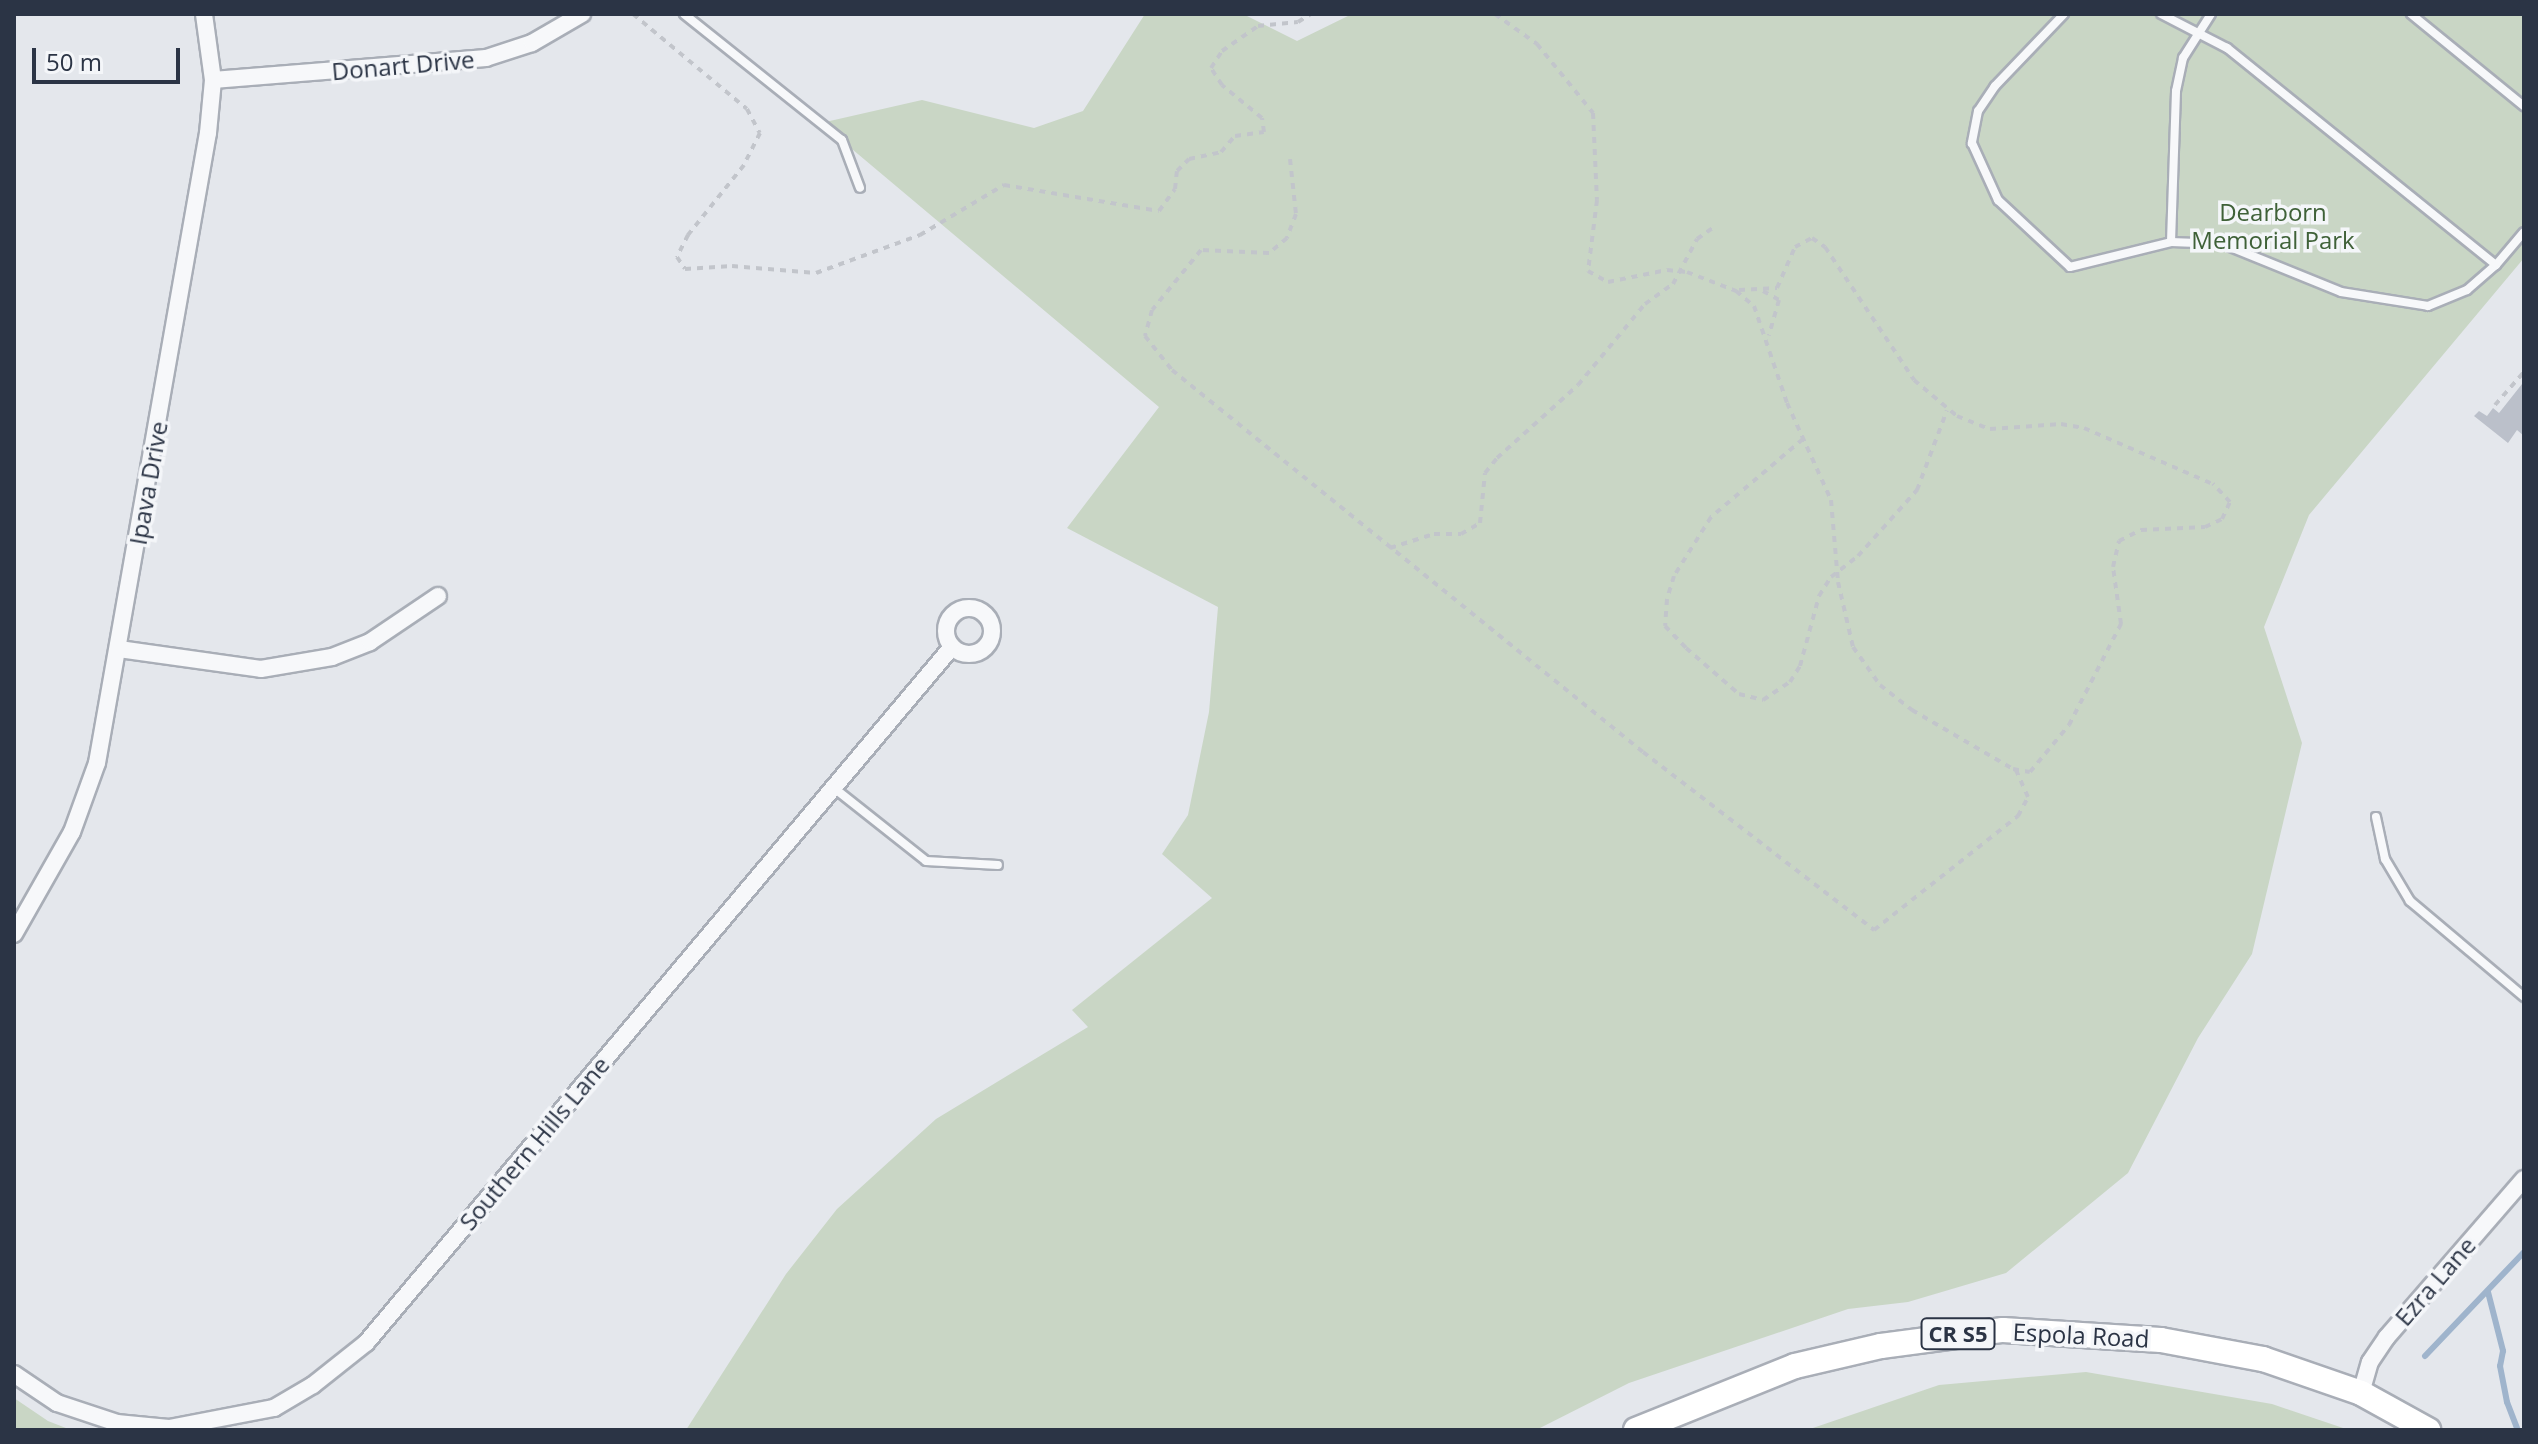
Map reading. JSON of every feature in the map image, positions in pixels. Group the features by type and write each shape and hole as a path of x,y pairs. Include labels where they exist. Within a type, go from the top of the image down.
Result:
{"main road":[{"name":"Espola Road","path":"1636,1430 1795,1366 1881,1346 2003,1330 2161,1340 2263,1359 2361,1393 2428,1430"}],"street":[{"name":"Ipava Drive","path":"14,934 72,832 97,763 119,649 213,80 204,14"},
{"name":"Donart Drive","path":"213,80 486,58 532,43 582,14"},
{"path":"119,649 261,669 332,657 370,642 438,596"},
{"name":"Southern Hills Lane","path":"14,1374 57,1403 117,1423 169,1428 274,1408 313,1385 366,1343 951,648"},
{"name":"Ezra Lane","path":"2361,1393 2370,1362 2387,1337 2524,1179"}],"lane":[{"path":"684,14 842,140 860,188"},
{"path":"2064,14 1978,111 1972,143 1982,173 1998,200 2070,267 2171,242 2223,244 2341,292 2391,304 2428,306 2467,290 2496,265 2524,232"},
{"path":"2161,14 2198,30 2227,48 2496,265"},
{"path":"2171,242 2176,91 2183,58 2211,14"},
{"path":"2411,14 2524,106"},
{"path":"834,787 926,861 998,865"},
{"path":"2376,817 2385,859 2410,901 2524,997"}],"path":[{"path":"633,14 747,109 760,133 744,165 688,235 677,257 685,269 732,266 816,273 920,235 1004,185 1159,211 1175,189 1177,171 1189,159 1221,152 1235,136 1264,132 1262,118 1211,68 1222,51 1258,26 1298,22 1311,14"},
{"path":"1495,14 1537,44 1593,113 1597,200 1588,271 1608,282 1667,270 1687,272 1736,291 1754,306 1768,336 1803,439 1831,500 1838,582 1862,665 1912,710 2016,769 2030,772 2048,755 2121,624 2113,567 2119,541 2141,530 2205,527 2222,519 2230,502 2213,484 2084,428 2061,424 1990,429 1947,410 1914,380 1825,247 1812,238 1795,247 1777,288 1736,291"},
{"path":"1290,159 1296,214 1287,238 1269,253 1201,250 1160,298 1145,336 1172,370 1390,548 1874,930 2018,816 2028,797 2016,769"},
{"path":"1390,548 1434,534 1461,534 1480,523 1485,473 1497,458 1578,385 1645,304 1673,284 1697,239 1714,227"},
{"path":"1761,289 1779,300 1768,336"},
{"path":"2495,405 2524,372"},
{"path":"1803,439 1711,517 1674,576 1667,599 1665,626 1739,694 1763,700 1790,682 1800,666 1819,596 1831,577 1858,556 1917,490 1947,410"}],"green space":[{"name":"Dearborn Memorial Park","path":"1145,14 1243,14 1297,41 1352,14 2524,14 2524,258 2309,515 2264,627 2302,743 2252,954 2198,1038 2128,1173 2006,1273 1908,1302 1848,1309 1629,1383 1536,1430 686,1430 786,1274 837,1209 936,1119 1088,1027 1072,1010 1212,898 1162,854 1188,815 1209,712 1218,607 1067,528 1159,407 821,123 922,100 1034,128 1083,111"},
{"path":"2086,1372 2272,1404 2349,1430 1807,1430 1939,1385"},
{"path":"14,1398 48,1421 71,1430 14,1430"}],"building":[{"path":"2522,384 2524,436 2517,430 2508,443 2474,416 2479,411 2487,416 2493,408 2499,413"}],"waterway":[{"path":"2425,1356 2524,1252"},
{"path":"2488,1292 2503,1351 2500,1366 2507,1402 2517,1428"}]}
